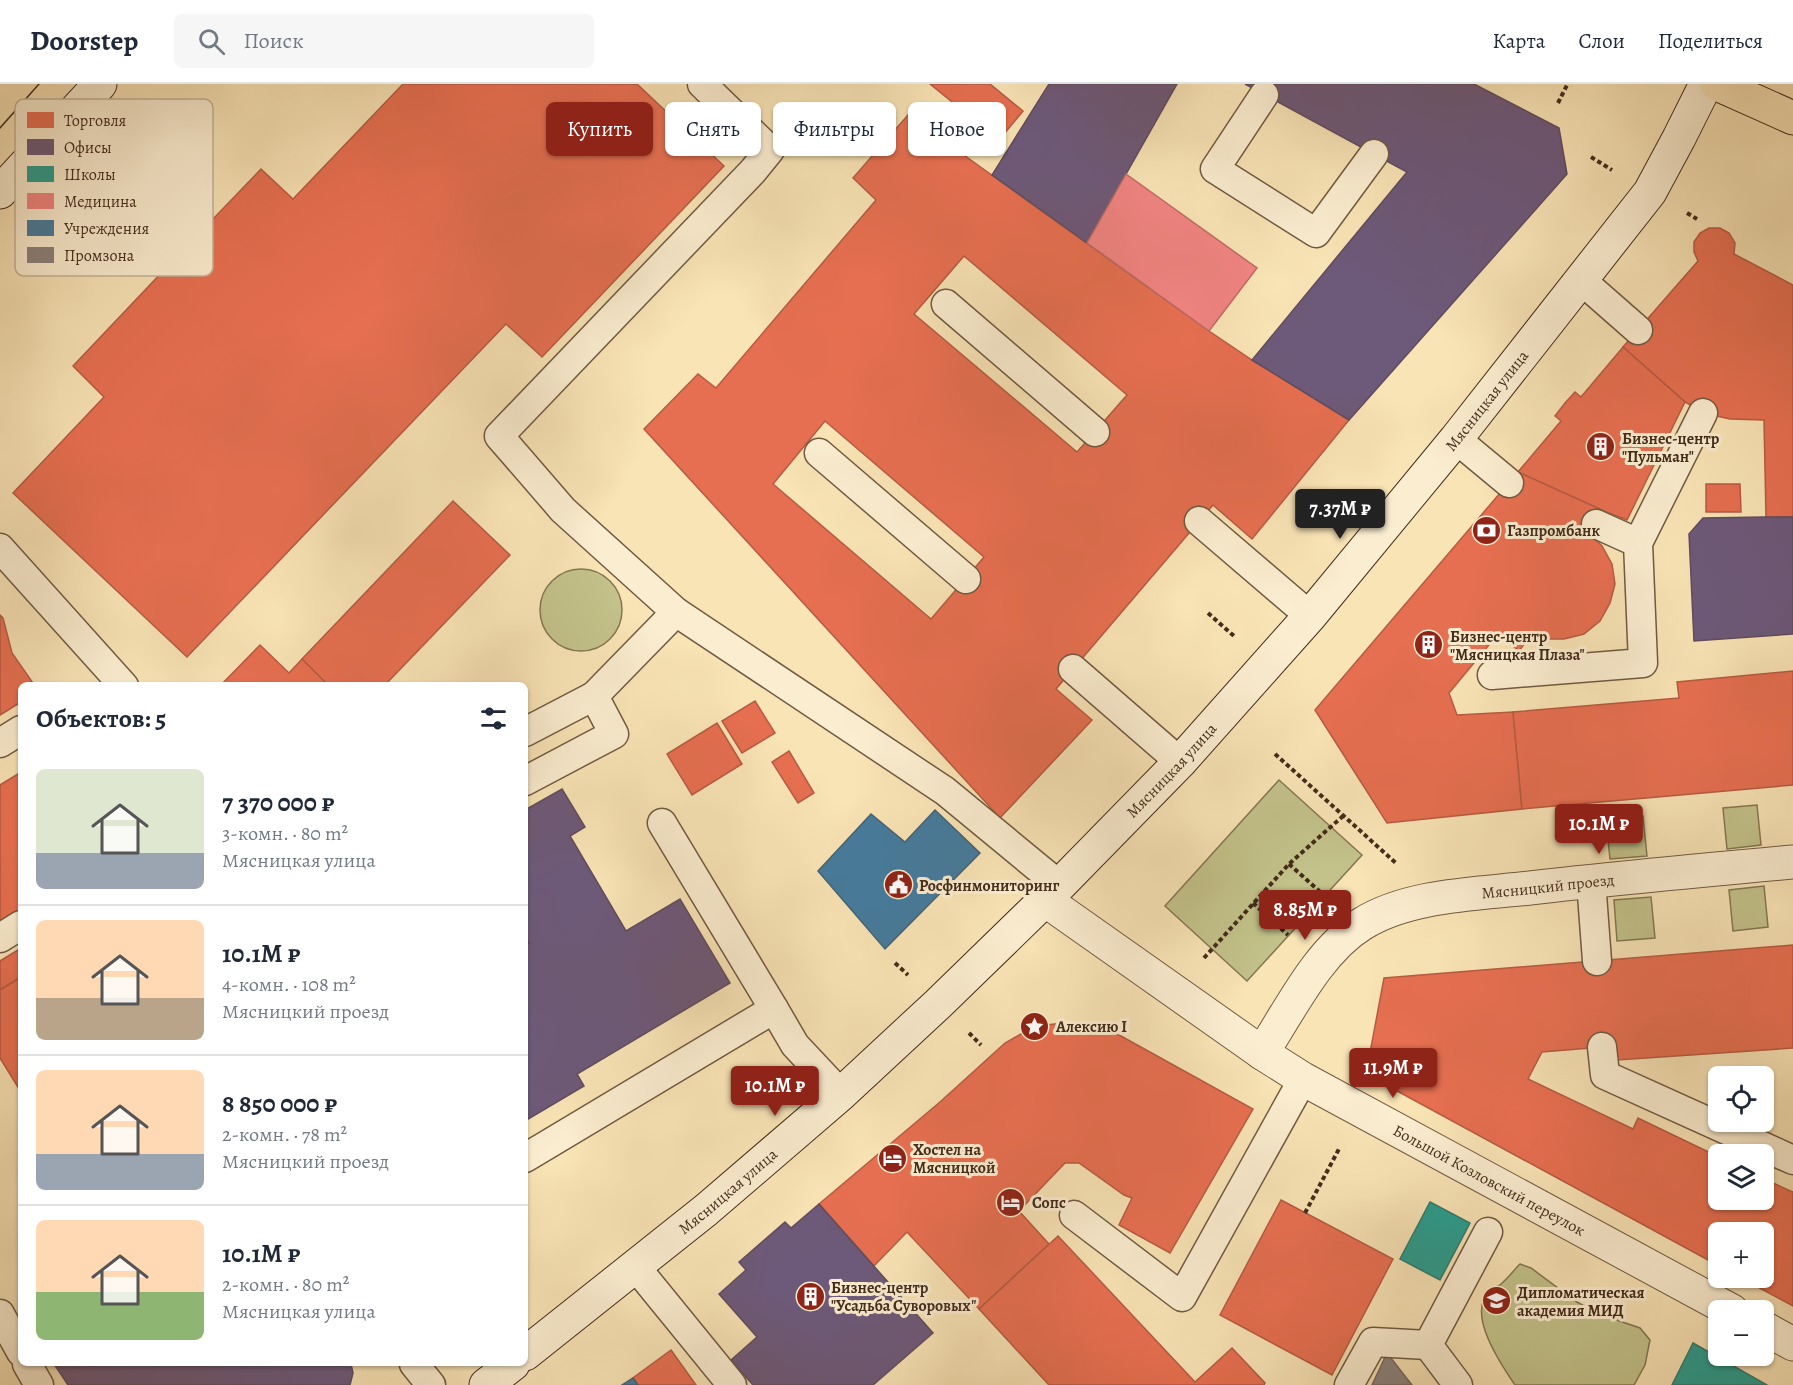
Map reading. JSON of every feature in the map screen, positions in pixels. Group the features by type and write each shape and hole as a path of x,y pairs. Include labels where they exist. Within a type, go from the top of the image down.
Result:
{"main road":[{"path":"1716,84 1793,118"}],"street":[{"path":"86,99 100,84"},
{"name":"Мясницкая улица","path":"528,1352 706,1210 840,1094 938,1004 1180,762 1310,616 1456,439 1650,192 1706,84"},
{"path":"0,192 15,176"},
{"name":"Мясницкий проезд","path":"1262,1053 1319,963 1360,925 1383,912 1411,903 1591,881 1793,862"},
{"name":"Большой Козловский переулок","path":"1052,892 1262,1053 1303,1079 1712,1300"},
{"path":"1774,1334 1793,1344"},
{"path":"486,1385 510,1366"}],"lane":[{"path":"702,84 770,150 753,171 499,436 563,510 676,612 945,791 1052,892"},
{"path":"1264,95 1215,169 1316,233 1374,154"},
{"path":"1581,280 1638,330"},
{"path":"946,304 1095,432"},
{"path":"1491,675 1643,663 1638,543 1703,413"},
{"path":"1456,439 1509,483"},
{"path":"819,453 966,579"},
{"path":"1199,521 1310,616"},
{"path":"1596,524 1638,543"},
{"path":"0,548 108,680"},
{"path":"528,730 594,696 676,612"},
{"path":"1073,669 1180,762"},
{"path":"528,779 614,734 594,696"},
{"path":"0,743 18,732"},
{"path":"663,823 795,1045 840,1094"},
{"path":"1591,881 1597,961"},
{"path":"0,938 18,927"},
{"path":"528,1156 774,1009"},
{"path":"1602,1047 1605,1075 1793,1160"},
{"path":"1074,1215 1182,1297 1303,1079"},
{"path":"1428,1345 1488,1232"},
{"path":"635,1266 732,1385"},
{"path":"0,1314 18,1347"},
{"path":"1349,1385 1373,1342 1428,1345"},
{"path":"1428,1345 1458,1385"},
{"path":"28,1366 39,1385"},
{"path":"416,1366 431,1385"}],"path":[{"path":"1558,103 1567,85"},
{"path":"1591,157 1619,174"},
{"path":"1208,613 1237,638"},
{"path":"1275,754 1397,865"},
{"path":"1204,958 1289,864 1343,816"},
{"path":"1289,864 1334,904"},
{"path":"1253,903 1290,938"},
{"path":"1305,1213 1336,1154"}],"shaded area":[{"path":"581,569 597,572 610,581 619,594 622,610 619,626 610,639 597,648 581,651 565,648 552,639 543,626 540,610 543,594 552,581 565,572"},
{"path":"1279,780 1362,855 1247,981 1165,906"},
{"path":"1757,805 1761,845 1727,849 1723,808"},
{"path":"1643,816 1647,856 1610,859 1606,820"},
{"path":"1764,886 1768,927 1733,931 1729,890"},
{"path":"1651,897 1655,938 1617,941 1614,900"},
{"path":"1520,1264 1531,1268 1577,1302 1599,1314 1640,1328 1650,1340 1645,1365 1634,1385 1515,1385 1488,1340 1482,1313 1483,1302 1489,1292 1501,1284"}],"building: Торговля":[{"path":"403,84 637,84 665,110 665,156 713,156 724,166 542,357 506,324 187,657 13,493 104,397 73,366 158,276 213,276 213,219 261,169 293,199"},
{"path":"930,84 990,84 1023,111 1006,132 1006,102 952,102"},
{"path":"908,115 908,156 965,156 1209,331 1349,420 1252,539 1213,505 1056,689 1092,720 1000,818 644,429 698,374 716,388 876,200 853,178 872,156 896,156 896,129","holes":["964,256 1127,395 1077,452 914,314","825,421 984,557 931,619 773,484"]},
{"path":"1709,228 1720,228 1729,233 1735,243 1734,254 1793,285 1793,517 1766,517 1764,420 1730,419 1703,413 1685,402 1623,347 1698,261 1694,252 1694,242 1700,233"},
{"name":"Бизнес-центр \"Пульман\"","path":"1623,347 1685,402 1627,520 1518,472 1561,421 1555,416 1565,403 1575,392 1581,397"},
{"name":"Бизнес-центр \"Мясницкая Плаза\"","path":"1518,472 1604,511 1590,534 1602,546 1612,564 1615,584 1610,603 1600,621 1584,634 1564,639 1544,639 1532,634 1519,651 1498,634 1449,693 1457,715 1513,712 1522,809 1387,823 1315,710"},
{"path":"1706,484 1740,484 1741,512 1706,512"},
{"path":"453,501 510,555 388,682 325,682 302,659"},
{"path":"0,615 3,618 12,653 32,682 18,682 18,704 0,715"},
{"path":"260,645 289,673 302,659 325,682 224,682"},
{"path":"1793,671 1793,785 1522,809 1513,712 1679,698 1677,682"},
{"path":"755,701 775,733 742,753 722,721"},
{"path":"717,723 742,764 692,795 667,754"},
{"path":"789,751 814,793 798,803 772,762"},
{"path":"18,774 18,915 0,926 0,785"},
{"path":"1793,945 1793,1048 1617,1060 1615,1046 1542,1052 1528,1079 1633,1129 1638,1118 1708,1152 1708,1210 1774,1210 1774,1183 1793,1192 1793,1306 1760,1288 1774,1288 1774,1222 1708,1222 1708,1260 1366,1074 1384,978"},
{"path":"18,950 18,979 0,990 0,961"},
{"path":"18,979 18,1087 0,1058 0,990"},
{"path":"1065,1023 1093,1026 1121,1036 1253,1109 1170,1253 1119,1225 1132,1198 1124,1195 1079,1163 1065,1163 1019,1211 1049,1244 979,1309 907,1232 874,1266 819,1204 940,1102 1005,1043 1035,1026"},
{"path":"1281,1200 1393,1259 1332,1375 1220,1315"},
{"path":"1058,1236 1195,1382 1232,1348 1265,1383 1264,1385 1049,1385 979,1309"},
{"path":"671,1350 696,1385 638,1385 633,1378"}],"building: Офисы":[{"path":"1049,84 1177,84 1087,243 992,175"},
{"path":"1245,84 1474,84 1559,128 1567,174 1349,420 1252,360 1407,172"},
{"path":"1793,517 1793,634 1694,641 1689,534 1703,518"},
{"path":"562,789 585,827 570,836 626,931 680,899 730,983 577,1074 584,1086 528,1119 529,943 528,808"},
{"name":"Бизнес-центр \"Усадьба Суворовых\"","path":"819,1204 933,1333 873,1385 753,1385 731,1360 757,1337 719,1294 746,1270 739,1262 785,1222 791,1228"},
{"path":"55,1366 351,1366 353,1373 350,1385 68,1385"}],"building: Школы":[{"path":"1430,1202 1470,1223 1440,1280 1400,1259"},
{"path":"1693,1343 1708,1352 1708,1366 1734,1366 1767,1385 1672,1385"}],"building: Медицина":[{"path":"1126,174 1257,268 1209,331 1087,243"}],"building: Учреждения":[{"path":"935,810 980,853 885,949 818,871 871,814 905,842"},
{"path":"633,1378 638,1385 622,1385"}],"building: Промзона":[{"path":"1387,1353 1412,1385 1372,1385"}],"tram line":[{"path":"26,99 39,84"},
{"path":"0,128 15,111"}],"place":[{"name":"Бизнес-центр \"Пульман\"","path":"1601,447"},
{"name":"Газпромбанк","path":"1486,530"},
{"name":"Бизнес-центр \"Мясницкая Плаза\"","path":"1429,645"},
{"name":"Росфинмониторинг","path":"898,885"},
{"name":"Алексию I","path":"1035,1026"},
{"name":"Хостел на Мясницкой","path":"892,1158"},
{"name":"Сопс","path":"1011,1202"},
{"name":"Бизнес-центр \"Усадьба Суворовых\"","path":"810,1296"},
{"name":"Дипломатическая академия МИД","path":"1496,1301"}]}
